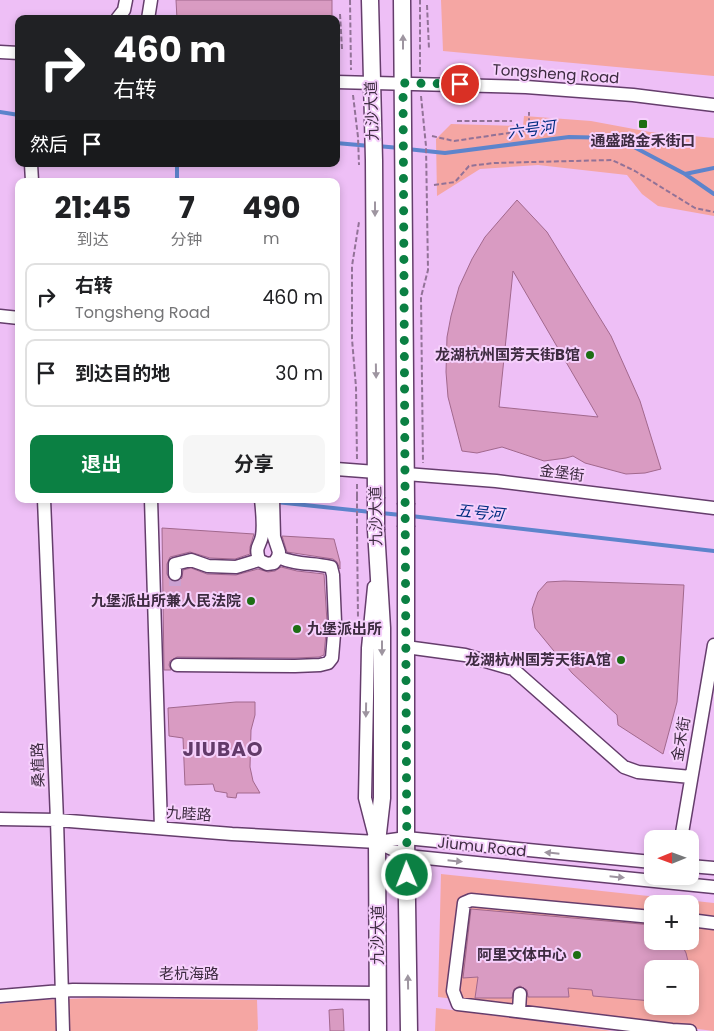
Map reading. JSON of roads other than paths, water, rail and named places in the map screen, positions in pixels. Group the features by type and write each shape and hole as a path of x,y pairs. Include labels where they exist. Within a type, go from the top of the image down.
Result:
{"main road":[{"name":"九沙大道","path":"370,0 371,83 366,138 376,530 382,628 382,798 376,842 378,1031"},
{"name":"九沙大道","path":"402,0 406,474 406,838 409,1031"}],"street":[{"path":"120,15 124,10 126,0"},
{"path":"149,15 151,0"},
{"path":"0,52 15,53"},
{"name":"Tongsheng Road","path":"340,82 526,87 633,95 714,105"},
{"path":"0,316 15,318"},
{"path":"340,469 376,472"},
{"name":"金堡街","path":"406,474 496,481 714,508"},
{"name":"桑植路","path":"44,503 63,1027"},
{"path":"151,503 161,828"},
{"path":"175,574 175,564 191,560 208,566 236,567 259,560 267,564 274,563 279,552 267,504"},
{"path":"259,560 258,544 262,537 267,504"},
{"path":"177,665 295,666 328,663 332,658 335,622 334,576 331,567 291,563 278,557"},
{"name":"金禾街","path":"682,830 714,645"},
{"path":"406,647 465,655 513,669 624,767 638,772 691,777"},
{"name":"九睦路","path":"0,819 57,820 376,842"},
{"name":"Jiumu Road","path":"376,842 406,838 644,861"},
{"name":"Jiumu Road","path":"376,842 407,856 714,887"},
{"path":"699,867 714,868"},
{"path":"644,916 471,900 464,903 453,991 458,1004 690,1031"},
{"path":"699,921 714,923"},
{"name":"老杭海路","path":"0,996 62,991 378,993"},
{"path":"519,1010 520,994"}],"waterway":[{"name":"六号河","path":"0,112 15,114"},
{"name":"六号河","path":"407,149 445,153 569,137 617,138 685,174 714,194"},
{"name":"六号河","path":"340,143 370,146"},
{"name":"六号河","path":"377,146 400,148"},
{"name":"五号河","path":"177,167 177,178"},
{"path":"685,174 714,168"},
{"name":"五号河","path":"286,503 371,512"},
{"name":"五号河","path":"381,513 401,515"},
{"name":"五号河","path":"411,516 714,551"}],"tunnel":[{"path":"175,574 175,596"}],"place":[{"name":"通盛路金禾街口","path":"643,124"},
{"name":"龙湖杭州国芳天街B馆","path":"590,355"},
{"name":"九堡派出所兼人民法院","path":"251,601"},
{"name":"九堡派出所","path":"297,629"},
{"name":"龙湖杭州国芳天街A馆","path":"621,660"},
{"name":"阿里文体中心","path":"577,955"}],"district":[{"name":"JIUBAO","path":"223,749"}]}
